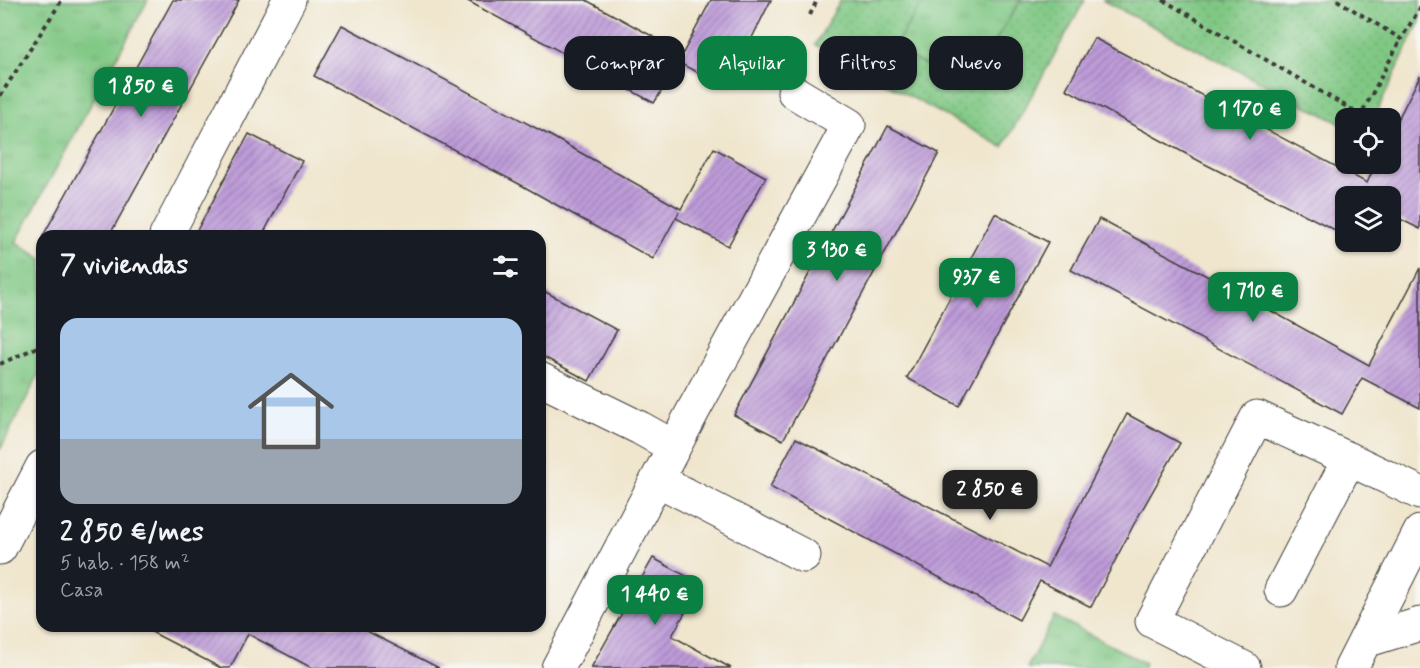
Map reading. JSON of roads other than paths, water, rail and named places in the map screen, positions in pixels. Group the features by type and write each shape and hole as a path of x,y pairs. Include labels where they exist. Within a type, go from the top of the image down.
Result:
{"lane":[{"path":"169,230 289,0"},
{"path":"558,668 674,447 849,124 794,92"},
{"path":"546,382 674,447"},
{"path":"1244,668 1152,621 1257,417 1420,493"},
{"path":"1281,590 1349,459"},
{"path":"0,548 36,479"},
{"path":"658,480 804,556"},
{"path":"1358,654 1420,532"},
{"path":"1358,654 1420,624"}]}
